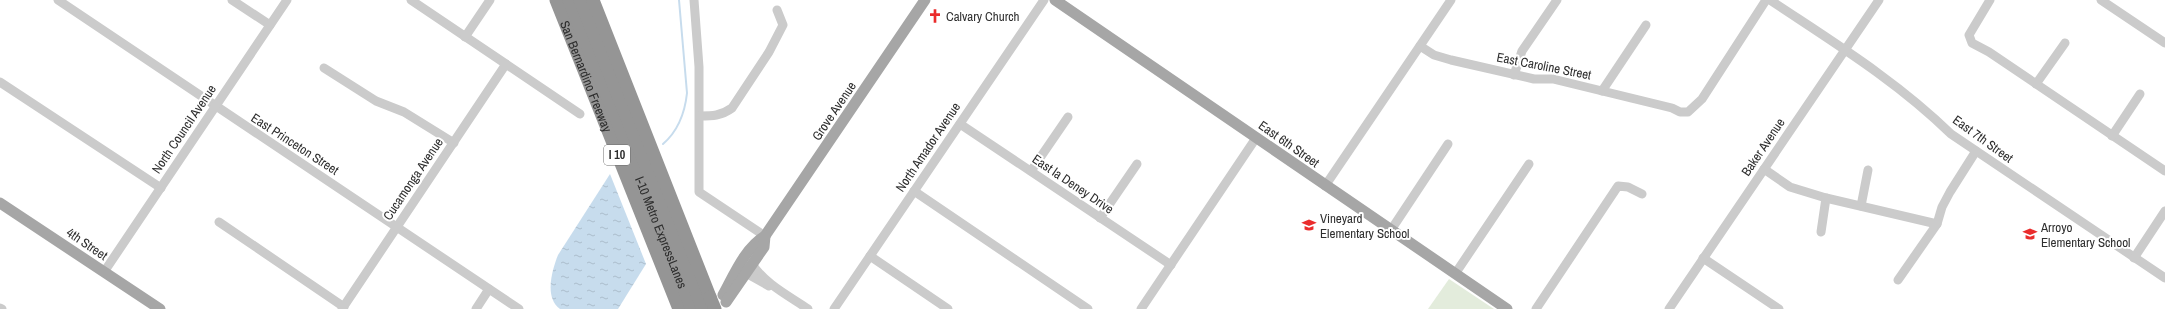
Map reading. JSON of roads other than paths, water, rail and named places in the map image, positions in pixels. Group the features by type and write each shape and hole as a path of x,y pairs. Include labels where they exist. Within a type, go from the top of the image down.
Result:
{"highway":[{"name":"San Bernardino Freeway","path":"556,0 679,309"},
{"name":"I-10 Metro ExpressLanes","path":"569,0 710,304"},
{"name":"I-10 Metro ExpressLanes","path":"580,0 710,304"},
{"path":"594,0 710,304"}],"main road":[{"name":"Grove Avenue","path":"710,304 756,242 765,236 925,0"},
{"name":"East 6th Street","path":"1055,0 1507,309"},
{"name":"4th Street","path":"0,203 160,309"},
{"name":"Grove Avenue","path":"710,304 749,268 764,247 765,236"}],"street":[{"name":"East Princeton Street","path":"58,0 519,309"},
{"path":"232,0 270,25"},
{"name":"North Council Avenue","path":"104,272 287,0"},
{"path":"411,0 580,114"},
{"path":"465,37 490,0"},
{"path":"694,0 699,67 699,192 765,236"},
{"name":"North Amador Avenue","path":"834,309 1044,0"},
{"path":"1326,186 1451,0"},
{"path":"1514,75 1522,51 1557,0"},
{"name":"East Caroline Street","path":"1420,46 1434,55 1514,75 1534,79 1554,79 1672,108 1680,112 1688,112 1702,98 1766,0"},
{"name":"East 7th Street","path":"1770,0 1897,86 1922,106 1951,134 1976,152 2165,278"},
{"name":"Baker Avenue","path":"1669,309 1879,0"},
{"path":"1990,0 1968,35 1972,43 1989,52 2165,171"},
{"path":"2101,0 2165,43"},
{"path":"700,116 717,116 724,114 732,108 770,52 783,25 777,10"},
{"path":"1602,91 1646,25"},
{"path":"2036,84 2065,43"},
{"name":"Cucamonga Avenue","path":"343,308 506,64"},
{"path":"324,68 376,101 404,112 454,143"},
{"path":"0,82 161,188"},
{"path":"2112,136 2140,94"},
{"path":"1031,171 1068,117"},
{"name":"East la Deney Drive","path":"960,124 1170,265"},
{"path":"1141,309 1256,138"},
{"path":"1390,230 1448,144"},
{"path":"1898,280 1937,224 1942,207 1950,192 1976,152"},
{"path":"1100,218 1137,164"},
{"path":"1455,274 1529,164"},
{"path":"1764,169 1790,187 1826,198 1937,224"},
{"path":"1861,206 1868,170"},
{"path":"1536,309 1618,186 1628,187 1642,194"},
{"path":"914,191 1088,309"},
{"path":"1821,232 1826,198"},
{"path":"2134,258 2165,211"},
{"path":"219,222 343,308"},
{"path":"870,256 948,309"},
{"path":"1703,258 1775,308"},
{"path":"749,268 766,285 777,288 808,309"},
{"path":"476,309 489,289"}],"water":[{"path":"610,174 646,264 618,309 560,309 552,298 551,291 552,276 558,255"}],"waterway":[{"path":"663,144 673,133 680,121 685,107 687,93 679,0"}],"place":[{"name":"Calvary Church","path":"935,16"},
{"name":"Vineyard Elementary School","path":"1309,225"},
{"name":"Arroyo Elementary School","path":"2030,234"}]}
